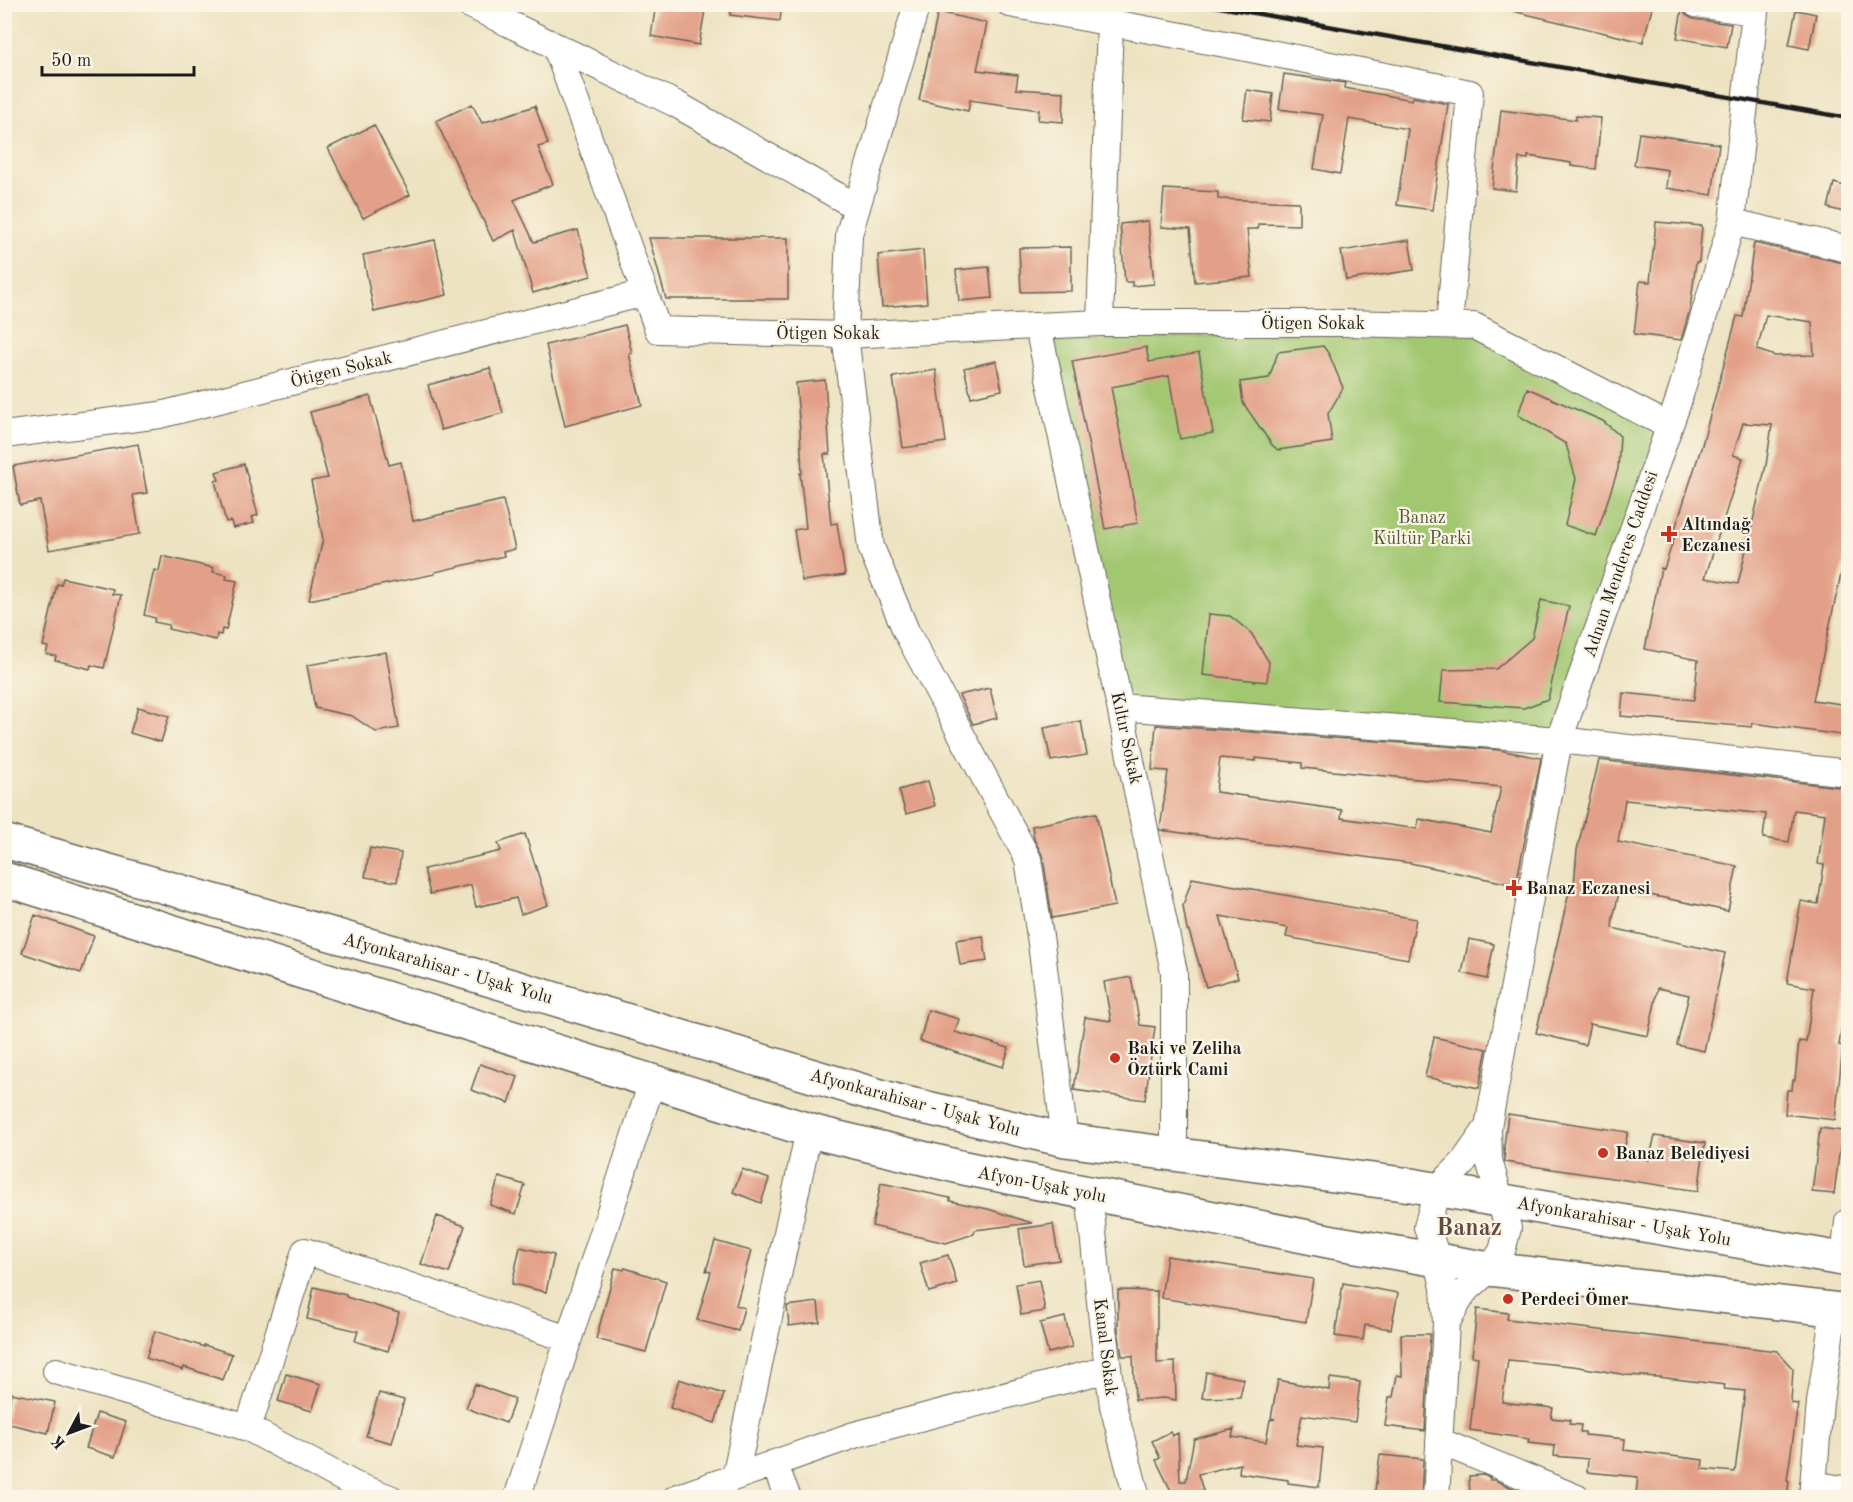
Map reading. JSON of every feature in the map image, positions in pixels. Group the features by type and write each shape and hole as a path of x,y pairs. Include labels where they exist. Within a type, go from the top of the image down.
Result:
{"highway":[{"name":"Afyonkarahisar - Uşak Yolu","path":"4,841 485,979 897,1101 1065,1140 1437,1189 1846,1259"},
{"path":"4,879 652,1082"},
{"name":"Afyon-Uşak yolu","path":"652,1082 809,1130 964,1168 1438,1261"},
{"path":"1438,1261 1841,1310"}],"street":[{"path":"468,4 676,104 857,207"},
{"path":"917,4 849,234 845,335 871,547 906,631 1028,859 1041,943 1065,1140"},
{"path":"1010,4 1470,93 1449,325"},
{"path":"1696,4 1754,8"},
{"name":"Adnan Menderes Caddesi","path":"1488,1127 1559,740 1669,426 1732,222 1754,8"},
{"path":"1100,323 1110,23"},
{"path":"556,47 645,293"},
{"path":"1732,222 1848,249"},
{"name":"Ötigen Sokak","path":"4,435 159,415 645,293 658,330 845,335 1100,323 1344,323 1474,326 1669,426"},
{"name":"Kıltır Sokak","path":"1038,327 1120,707 1174,972 1174,1154"},
{"path":"1120,707 1559,740 1848,772"},
{"path":"517,1497 652,1082"},
{"path":"1436,1497 1446,1324 1444,1288 1427,1227 1437,1189 1462,1164 1488,1127"},
{"path":"1446,1324 1464,1292 1490,1269 1502,1251 1508,1228 1489,1160 1488,1127"},
{"path":"735,1477 809,1130"},
{"name":"Kanal Sokak","path":"1089,1193 1113,1406 1137,1497"},
{"path":"1846,1259 1848,1222"},
{"path":"248,1428 305,1251 568,1339"},
{"path":"1841,1310 1820,1402 1813,1491 1848,1490"},
{"path":"676,1497 854,1435 1108,1369"},
{"path":"56,1371 248,1428 355,1485 390,1497"},
{"path":"1439,1442 1576,1497"},
{"path":"774,1463 788,1497"}],"green space":[{"name":"Banaz Kültür Parki","path":"1474,326 1669,426 1559,740 1119,702 1042,342"}],"building":[{"path":"656,4 706,4 699,45 651,36"},
{"path":"731,4 782,4 780,21 730,15"},
{"path":"1514,4 1637,4 1652,8 1643,42 1513,11"},
{"path":"1682,9 1693,19 1731,24 1727,47 1677,38"},
{"path":"1796,10 1816,14 1809,49 1789,45"},
{"path":"938,12 987,23 977,70 1018,75 1016,89 1064,92 1063,122 1038,120 1039,110 970,100 968,111 919,100"},
{"path":"1284,74 1345,83 1344,88 1448,104 1432,210 1397,205 1408,129 1349,119 1340,174 1314,169 1323,115 1279,109"},
{"path":"1247,90 1273,94 1270,122 1243,119"},
{"path":"472,104 482,123 535,106 548,144 538,147 553,184 514,200 534,242 578,230 591,276 533,293 515,230 493,241 436,121"},
{"path":"1501,110 1576,120 1576,116 1601,118 1596,169 1528,156 1528,159 1519,158 1516,191 1492,188"},
{"path":"374,125 410,195 363,218 328,148"},
{"path":"1639,133 1719,144 1712,195 1666,188 1668,170 1634,165"},
{"path":"1834,183 1848,187 1848,213 1828,208"},
{"path":"1164,189 1218,192 1218,199 1299,202 1299,225 1258,224 1258,229 1247,229 1252,277 1195,282 1190,229 1161,227"},
{"path":"1148,221 1154,284 1132,286 1132,282 1125,282 1120,224"},
{"path":"1656,222 1702,226 1699,262 1696,262 1690,309 1681,340 1634,334 1640,281 1650,282"},
{"path":"649,238 788,238 788,299 666,299"},
{"path":"435,240 447,295 374,312 363,255"},
{"path":"1409,240 1414,270 1346,280 1341,251"},
{"path":"1754,243 1848,264 1846,310 1848,543 1813,700 1848,705 1848,736 1753,723 1752,727 1621,716 1623,693 1694,700 1698,660 1645,649 1661,568 1664,569 1676,532 1674,532 1702,445 1737,316 1743,317","holes":["1766,315 1812,322 1814,355 1775,356 1757,350","1743,423 1772,425 1766,465 1738,584 1705,578 1743,458 1733,455"]},
{"path":"1071,247 1071,291 1021,292 1019,248"},
{"path":"923,250 927,303 882,307 878,255"},
{"path":"989,267 992,298 959,301 956,270"},
{"path":"625,325 632,353 629,354 642,405 565,426 546,345"},
{"path":"1323,346 1329,354 1343,388 1328,414 1332,442 1278,450 1272,445 1243,403 1240,382 1269,378 1278,352"},
{"path":"1146,347 1149,362 1199,353 1213,433 1180,439 1169,376 1111,387 1138,523 1105,529 1072,361"},
{"path":"996,361 1002,390 971,397 964,368"},
{"path":"490,368 503,413 441,430 428,385"},
{"path":"936,370 946,442 903,448 893,377"},
{"path":"825,380 830,454 824,454 831,524 837,523 845,575 802,581 794,530 806,528 800,473 802,473 796,383"},
{"path":"1527,388 1603,421 1620,436 1618,469 1596,536 1565,525 1576,479 1566,444 1518,415"},
{"path":"370,396 389,465 401,462 413,521 503,500 515,549 503,552 504,556 435,572 435,574 309,600 323,539 311,481 328,478 310,412"},
{"path":"138,444 147,493 133,495 140,534 49,550 40,501 20,505 13,466"},
{"path":"244,464 258,515 252,517 254,523 233,528 231,521 226,522 215,481 219,480 216,472"},
{"path":"162,556 214,568 213,572 227,575 226,579 237,581 226,630 222,629 221,635 217,634 216,640 168,629 169,625 154,622 155,618 144,615 154,570 159,571"},
{"path":"63,578 113,589 112,594 121,595 104,668 91,665 90,669 55,660 56,656 46,654 48,647 43,646 57,584 61,585"},
{"path":"1541,600 1569,606 1548,699 1524,708 1440,702 1443,670 1496,669 1532,638"},
{"path":"1209,614 1230,616 1251,633 1269,662 1267,682 1203,675"},
{"path":"386,652 399,728 376,732 352,716 315,708 307,665"},
{"path":"990,688 997,718 973,724 959,695"},
{"path":"138,707 169,716 161,742 130,733"},
{"path":"1081,721 1087,755 1051,761 1044,728"},
{"path":"1156,725 1498,750 1541,758 1516,885 1410,863 1160,830 1168,771 1152,770","holes":["1220,758 1256,761 1256,758 1302,763 1302,768 1501,787 1491,833 1419,819 1417,829 1341,818 1342,810 1216,792"]},
{"path":"1599,760 1848,788 1848,985 1839,1045 1843,1046 1835,1120 1785,1114 1787,1090 1792,1090 1793,1080 1795,1080 1799,1041 1806,1042 1814,988 1787,983 1801,901 1818,904 1824,865 1818,864 1825,814 1794,810 1789,842 1763,838 1766,814 1625,800 1618,842 1737,866 1728,911 1620,889 1613,918 1612,928 1725,953 1704,1051 1677,1045 1689,995 1658,988 1648,1036 1590,1024 1585,1045 1536,1033 1571,884 1574,885 1577,850"},
{"path":"928,781 935,806 906,814 899,790"},
{"path":"1096,813 1115,906 1052,918 1043,857 1034,839 1032,826"},
{"path":"525,834 548,905 521,914 516,898 476,907 471,885 430,894 424,869 501,851 498,843"},
{"path":"370,848 401,853 397,882 365,877"},
{"path":"1192,878 1416,919 1408,959 1286,937 1288,928 1220,916 1238,978 1206,987 1187,930 1183,906"},
{"path":"35,915 94,936 81,973 22,953"},
{"path":"983,936 987,961 960,965 956,940"},
{"path":"1469,939 1494,944 1487,979 1462,973"},
{"name":"Baki ve Zeliha Öztürk Cami","path":"1131,977 1140,1025 1155,1027 1145,1100 1074,1090 1085,1017 1111,1021 1104,982"},
{"path":"928,1010 959,1019 955,1032 1009,1048 1003,1067 920,1041"},
{"path":"1434,1037 1487,1049 1479,1088 1425,1077"},
{"path":"480,1064 518,1077 509,1103 471,1090"},
{"name":"Banaz Belediyesi","path":"1508,1114 1628,1132 1623,1154 1649,1160 1655,1136 1705,1143 1698,1191 1505,1162 1504,1147"},
{"path":"1820,1128 1842,1131 1834,1194 1812,1192"},
{"path":"742,1169 769,1179 761,1203 733,1192"},
{"path":"499,1177 525,1185 516,1214 490,1205"},
{"path":"881,1183 950,1198 950,1201 988,1209 1032,1223 975,1230 974,1234 946,1243 872,1226"},
{"path":"437,1216 465,1226 449,1273 421,1264"},
{"path":"1053,1224 1059,1260 1024,1265 1019,1229"},
{"path":"715,1241 751,1251 736,1305 744,1308 738,1331 697,1320 711,1272 706,1271"},
{"path":"520,1247 554,1255 546,1292 512,1284"},
{"path":"948,1255 957,1284 929,1292 920,1263"},
{"path":"1167,1256 1313,1279 1306,1322 1161,1298"},
{"path":"615,1268 624,1270 625,1268 666,1281 646,1352 596,1339"},
{"path":"1039,1280 1045,1311 1021,1315 1016,1284"},
{"path":"1343,1283 1398,1293 1391,1329 1365,1325 1363,1340 1335,1336"},
{"path":"314,1287 399,1313 388,1351 355,1341 358,1331 307,1319"},
{"path":"1118,1290 1157,1291 1157,1363 1175,1362 1176,1400 1164,1398 1135,1400 1133,1356 1122,1356 1118,1330"},
{"path":"818,1302 820,1322 789,1326 787,1306"},
{"path":"1477,1309 1508,1313 1507,1319 1777,1351 1793,1369 1791,1403 1798,1404 1787,1480 1789,1481 1787,1497 1666,1497 1636,1493 1638,1477 1587,1472 1588,1459 1554,1456 1555,1446 1528,1443 1529,1439 1470,1430 1478,1357 1472,1356","holes":["1508,1360 1573,1366 1627,1375 1725,1385 1724,1389 1745,1391 1735,1472 1702,1469 1703,1460 1624,1450 1625,1439 1585,1435 1585,1432 1580,1432 1581,1425 1569,1424 1570,1420 1551,1418 1553,1408 1502,1402"]},
{"path":"1065,1317 1072,1347 1048,1353 1040,1323"},
{"path":"155,1331 232,1354 223,1380 146,1358"},
{"path":"1401,1334 1430,1334 1425,1431 1385,1426 1389,1397 1393,1397 1397,1375 1402,1376"},
{"path":"1206,1372 1244,1379 1240,1397 1202,1398"},
{"path":"286,1374 321,1384 312,1411 278,1401"},
{"path":"1330,1378 1360,1382 1355,1422 1302,1415 1296,1445 1323,1448 1319,1487 1239,1473 1240,1464 1198,1474 1205,1497 1174,1497 1156,1460 1160,1458 1152,1441 1170,1432 1172,1436 1178,1433 1180,1481 1186,1481 1194,1439 1234,1429 1232,1437 1266,1442 1270,1420 1275,1419 1271,1418 1278,1380 1329,1390"},
{"path":"679,1379 724,1394 715,1423 670,1408"},
{"path":"475,1384 515,1399 506,1423 466,1408"},
{"path":"11,1393 55,1402 48,1433 5,1423"},
{"path":"379,1393 404,1400 392,1443 366,1436"},
{"path":"97,1413 126,1422 115,1457 86,1448"},
{"path":"1380,1455 1423,1459 1421,1497 1374,1497"},
{"path":"1483,1475 1490,1480 1534,1497 1470,1497 1469,1476"}],"railway":[{"path":"1203,4 1848,118"}],"place":[{"name":"Altındağ Eczanesi","path":"1669,534"},
{"name":"Banaz Eczanesi","path":"1514,888"},
{"name":"Baki ve Zeliha Öztürk Cami","path":"1115,1058"},
{"name":"Banaz Belediyesi","path":"1603,1153"},
{"name":"Perdeci Ömer","path":"1508,1299"}],"district":[{"name":"Banaz","path":"1469,1227"}]}
